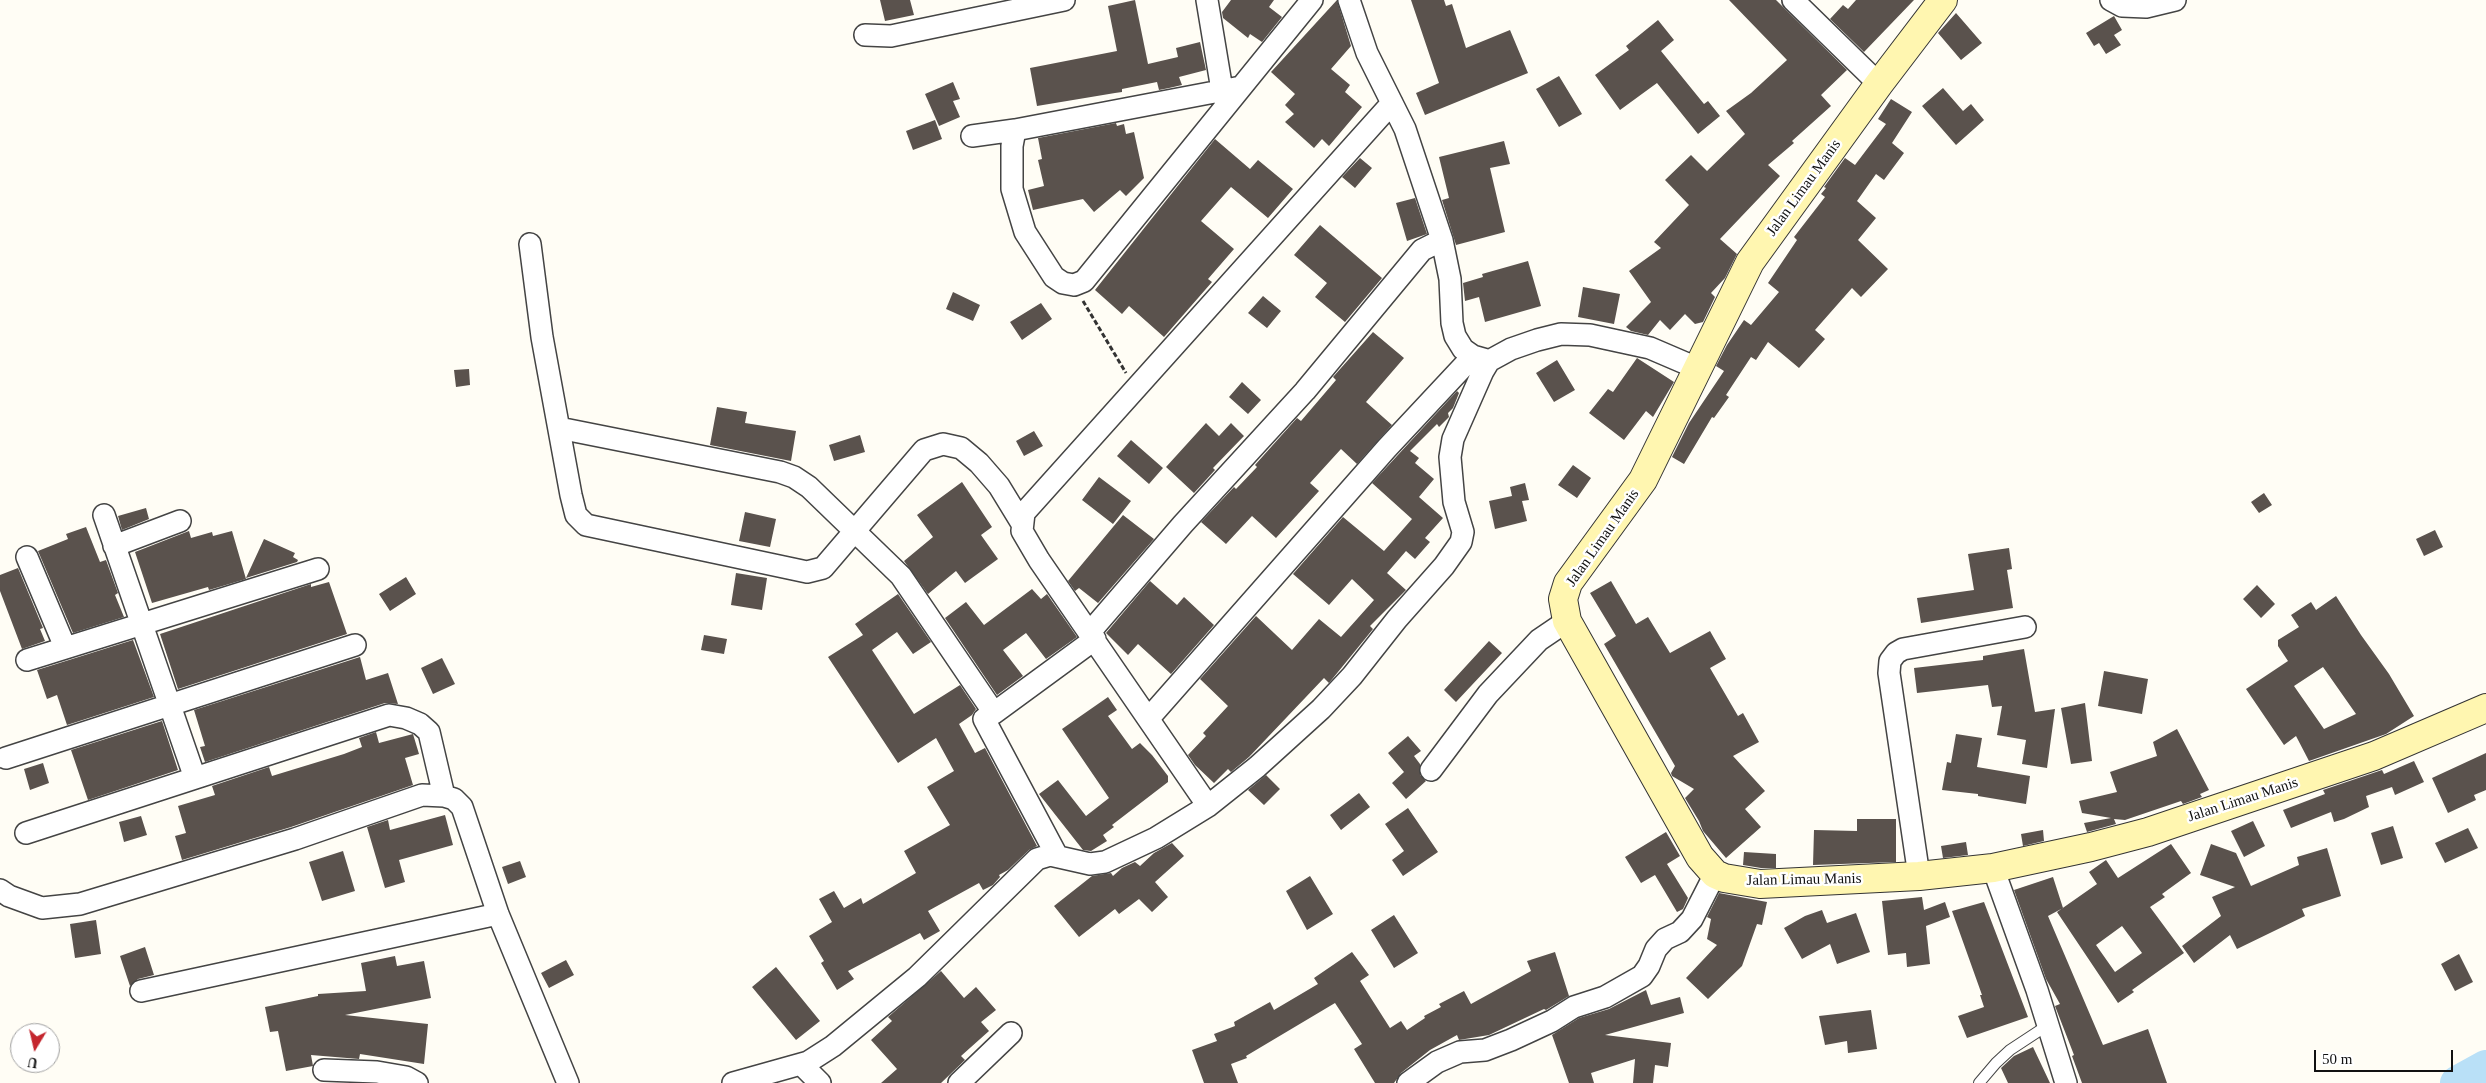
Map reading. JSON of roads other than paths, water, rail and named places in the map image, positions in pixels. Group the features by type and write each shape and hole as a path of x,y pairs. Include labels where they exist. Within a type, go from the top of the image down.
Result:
{"street":[{"path":"865,35 890,36 1064,0"},
{"path":"1207,0 1231,89"},
{"path":"1015,130 1010,171 1016,207 1025,232 1054,277 1063,283 1074,285 1084,281 1231,89 1312,0"},
{"path":"1349,0 1367,54 1405,129 1442,240 1450,279 1452,323 1455,336 1463,349 1481,359"},
{"path":"1793,0 1879,84"},
{"name":"Jalan Limau Manis","path":"1943,0 1879,84 1750,262 1643,480 1568,583 1564,599 1567,621 1700,857 1715,874 1732,880 1760,884 1919,876 1993,868 2091,847 2148,832 2374,756 2486,708"},
{"path":"2112,0 2122,6 2146,7 2175,0"},
{"path":"972,136 1015,130 1231,89"},
{"path":"1208,806 1039,560 1022,531 1021,522 1024,513 1392,103"},
{"path":"1057,856 984,719 1092,635 1182,524 1305,391 1422,250 1442,240"},
{"path":"530,244 542,337 576,514 586,525 807,572 823,568 924,450 943,444 961,448 979,463 999,486 1021,522"},
{"path":"1149,718 1387,448 1481,359 1536,340 1560,334 1580,335 1650,348 1699,369"},
{"path":"733,1083 801,1064 832,1046 893,998 1030,863 1043,856 1057,856 1090,864 1104,862 1156,838 1208,806 1258,767 1321,709 1352,676 1396,619 1457,549 1463,532 1454,502 1450,457 1453,439 1483,371 1481,359"},
{"path":"559,428 794,476 809,487 901,576 994,713"},
{"path":"104,515 196,778"},
{"path":"114,546 180,521"},
{"path":"27,557 65,647"},
{"path":"27,660 141,622 318,569"},
{"path":"1431,770 1488,694 1540,640 1567,621"},
{"path":"1919,876 1888,673 1890,661 1896,653 1903,649 2026,627"},
{"path":"6,758 355,645"},
{"path":"26,833 389,715 406,718 420,724 429,732 444,796"},
{"path":"0,890 9,896 42,908 80,904 295,839 422,795 444,796 454,799 462,807 498,914 568,1083"},
{"path":"1993,868 2048,1025 2066,1083"},
{"path":"1408,1083 1436,1062 1460,1052 1485,1050 1511,1040 1552,1021 1574,1007 1604,997 1642,976 1650,966 1656,950 1665,939 1680,932 1692,919 1715,874"},
{"path":"140,991 498,914"},
{"path":"959,1083 1011,1033"},
{"path":"801,1064 820,1083"},
{"path":"324,1070 378,1072 406,1077 417,1083"}],"lane":[{"path":"1979,1083 2010,1050 2048,1025"}],"waterway":[{"path":"2457,1083 2486,1067"}]}
